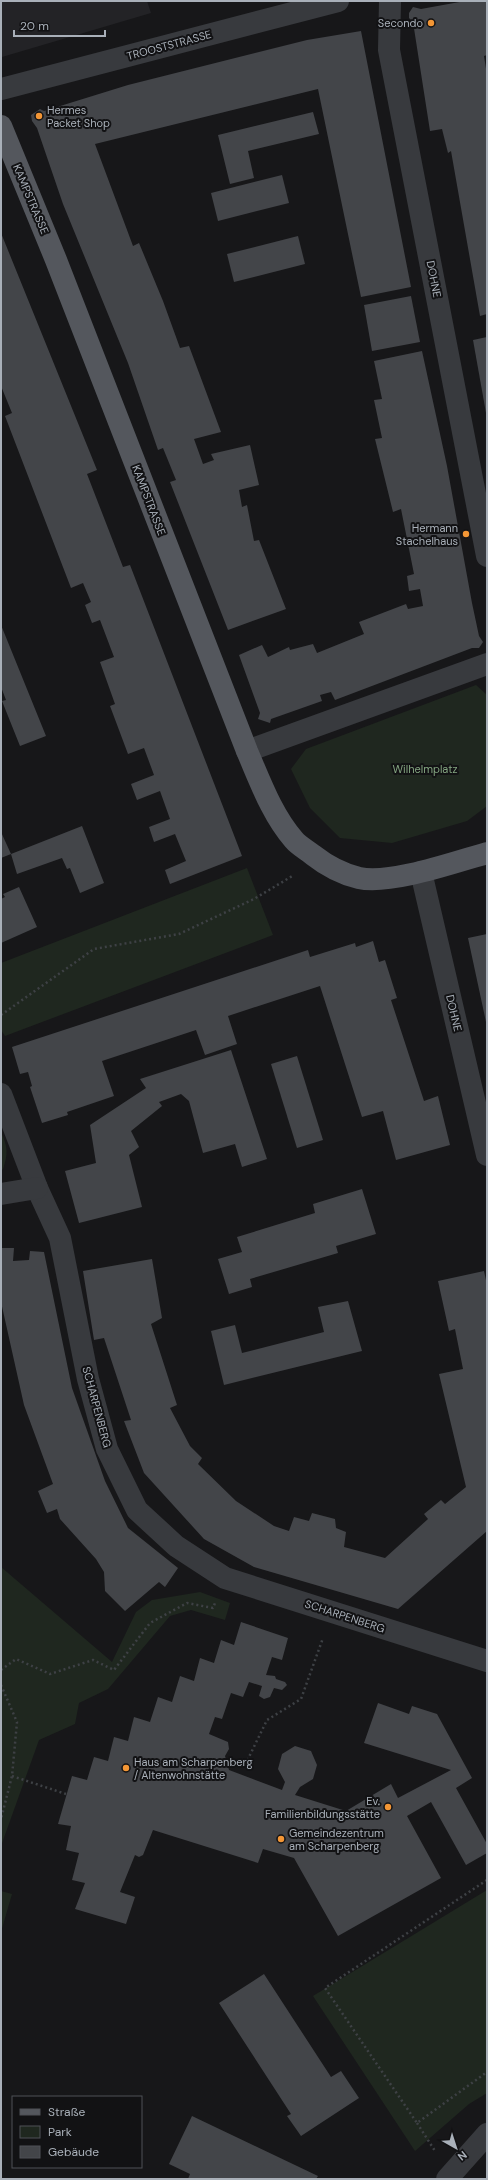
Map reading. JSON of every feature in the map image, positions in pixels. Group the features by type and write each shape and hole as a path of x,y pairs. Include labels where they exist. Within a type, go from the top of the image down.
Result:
{"main road":[{"name":"KAMPSTRASSE","path":"1,126 56,260 247,751 277,815 294,841 338,872 361,878 387,878 421,872 487,853"}],"street":[{"name":"TROOSTSTRASSE","path":"1,89 338,1"},
{"name":"DOHNE","path":"390,1 389,50 487,556"},
{"path":"247,751 487,664"},
{"name":"DOHNE","path":"421,872 487,1155"},
{"name":"SCHARPENBERG","path":"1,1094 37,1188 60,1238 88,1379 107,1448 137,1510 176,1546 226,1578 487,1660"},
{"path":"1,1194 37,1188"},
{"path":"449,2177 485,2140"}],"path":[{"path":"1,1015 94,949 179,934 254,899 319,860"},
{"path":"1,1670 16,1659 50,1674 93,1660 114,1670 150,1623 187,1602 213,1608 226,1578"},
{"path":"227,1763 248,1759 267,1720 301,1699 332,1611"},
{"path":"1,1685 17,1722 12,1776 1,1819"},
{"path":"12,1776 66,1794"},
{"path":"449,2177 417,2123 325,1988 487,1880"},
{"path":"417,2123 487,2072"}],"shaded area":[{"path":"1,1 147,1 151,13 2,57"}],"green space":[{"name":"Wilhelmplatz","path":"476,685 487,695 487,806 467,821 392,843 340,838 310,808 291,769 306,749"},
{"path":"247,868 273,935 5,1036 1,1030 1,963"},
{"path":"1,1132 5,1142 6,1155 5,1164 1,1171"},
{"path":"1,1567 112,1662 136,1612 152,1600 200,1592 230,1603 225,1620 191,1610 170,1616 108,1689 79,1703 75,1724 39,1740 1,1846"},
{"path":"487,1890 487,2093 469,2104 415,2151 313,1996"},
{"path":"1,1891 12,1894 1,1932"}],"building":[{"path":"465,1 487,1 487,55 484,56 487,75 487,314 480,316 451,151 448,153 442,129 430,131 413,22 409,18 409,13 413,7 421,9"},
{"path":"361,31 411,287 361,297 318,89 95,144 133,246 139,243 163,301 180,348 189,346 221,432 194,439 203,464 214,460 211,454 250,445 259,485 239,490 242,507 247,505 254,541 259,540 286,609 228,630 170,482 176,480 163,448 158,450 128,363 63,204 37,128 32,121 31,115 40,109 44,111 128,85 307,40"},
{"path":"313,112 319,134 248,151 254,178 230,184 218,135"},
{"path":"282,175 289,203 218,221 211,193"},
{"path":"1,233 97,470 87,474 123,567 130,565 242,856 170,884 165,870 186,861 175,834 154,842 149,827 170,819 160,791 137,800 131,784 154,775 144,748 128,754 110,706 115,704 100,662 114,657 100,620 92,623 85,605 91,602 83,583 71,588 5,416 12,413 1,386"},
{"path":"298,236 305,264 234,282 227,254"},
{"path":"411,296 420,342 372,351 364,305"},
{"path":"487,337 487,412 486,413 473,340"},
{"path":"422,351 447,466 472,603 479,636 483,642 479,648 472,648 335,700 331,692 320,695 322,701 271,719 270,723 258,719 260,713 239,655 262,645 268,657 289,647 290,650 313,644 317,653 364,634 359,622 406,604 408,609 423,606 420,589 409,591 407,576 414,574 401,509 393,512 375,439 382,438 374,400 382,399 374,361"},
{"path":"1,625 46,736 20,746 2,701 6,700 1,687"},
{"path":"82,826 104,883 80,893 70,868 67,869 62,858 17,874 11,854"},
{"path":"1,832 11,854 1,858"},
{"path":"19,887 37,927 1,943 1,899 5,897 3,894"},
{"path":"487,934 487,1022 486,1022 468,938"},
{"path":"373,941 379,962 385,960 397,998 391,1000 424,1101 438,1096 450,1145 396,1160 383,1111 362,1117 320,986 228,1016 237,1044 205,1055 196,1030 102,1061 114,1096 67,1112 68,1115 42,1123 30,1087 32,1086 28,1072 20,1074 12,1047 308,950 310,957 355,943 356,947"},
{"path":"231,1050 267,1159 242,1167 235,1144 203,1153 189,1101 181,1094 159,1102 162,1106 131,1131 139,1147 129,1155 142,1207 79,1223 65,1171 96,1163 90,1125 146,1088 140,1079"},
{"path":"297,1056 323,1140 297,1148 271,1064"},
{"path":"362,1189 376,1234 336,1246 338,1253 250,1279 252,1287 229,1294 218,1259 242,1252 237,1237 315,1213 313,1204"},
{"path":"1,1248 14,1248 13,1261 29,1260 30,1251 44,1252 72,1388 105,1481 128,1528 178,1568 165,1587 159,1582 125,1611 105,1591 104,1572 96,1559 60,1519 57,1509 47,1513 38,1491 53,1484 24,1405 1,1302"},
{"path":"152,1259 162,1318 151,1324 177,1405 170,1408 190,1446 202,1458 198,1464 236,1501 274,1526 289,1531 294,1517 309,1521 312,1513 335,1519 336,1528 346,1532 344,1547 385,1558 428,1519 424,1514 441,1500 445,1504 466,1487 439,1374 463,1369 455,1329 449,1331 438,1281 484,1271 487,1285 487,1531 398,1609 254,1567 204,1539 144,1473 124,1421 131,1420 104,1338 94,1340 83,1271"},
{"path":"348,1301 362,1351 224,1385 211,1331 235,1325 242,1353 324,1332 318,1307"},
{"path":"241,1622 288,1638 282,1660 272,1657 266,1675 275,1676 276,1679 285,1682 287,1685 282,1690 274,1688 270,1697 264,1699 259,1696 262,1686 249,1682 243,1697 231,1693 222,1719 215,1717 209,1734 228,1742 229,1749 225,1756 229,1770 282,1790 285,1782 278,1769 282,1754 295,1746 311,1751 317,1765 313,1779 300,1787 295,1795 346,1811 391,1784 398,1798 451,1770 364,1743 378,1703 409,1714 412,1706 437,1714 472,1778 456,1788 487,1844 487,1853 466,1865 431,1802 407,1816 441,1878 338,1936 294,1858 263,1849 258,1863 153,1830 143,1855 139,1857 135,1855 120,1892 135,1897 126,1924 75,1909 85,1883 72,1880 79,1853 66,1850 71,1826 58,1824 72,1776 87,1780 94,1757 108,1761 114,1737 128,1741 134,1717 150,1722 158,1697 172,1702 180,1676 194,1681 200,1658 214,1663 221,1640 234,1645"},
{"path":"264,1974 331,2077 341,2071 359,2098 301,2136 287,2116 291,2114 219,2003"},
{"path":"192,2116 318,2176 316,2179 188,2179 190,2174 169,2164"}],"place":[{"name":"Secondo","path":"431,23"},
{"name":"Hermes Packet Shop","path":"39,116"},
{"name":"Hermann Stachelhaus","path":"466,534"},
{"name":"Haus am Scharpenberg / Altenwohnstätte","path":"126,1768"},
{"name":"Ev. Familienbildungsstätte","path":"388,1807"},
{"name":"Gemeindezentrum am Scharpenberg","path":"281,1839"}]}
